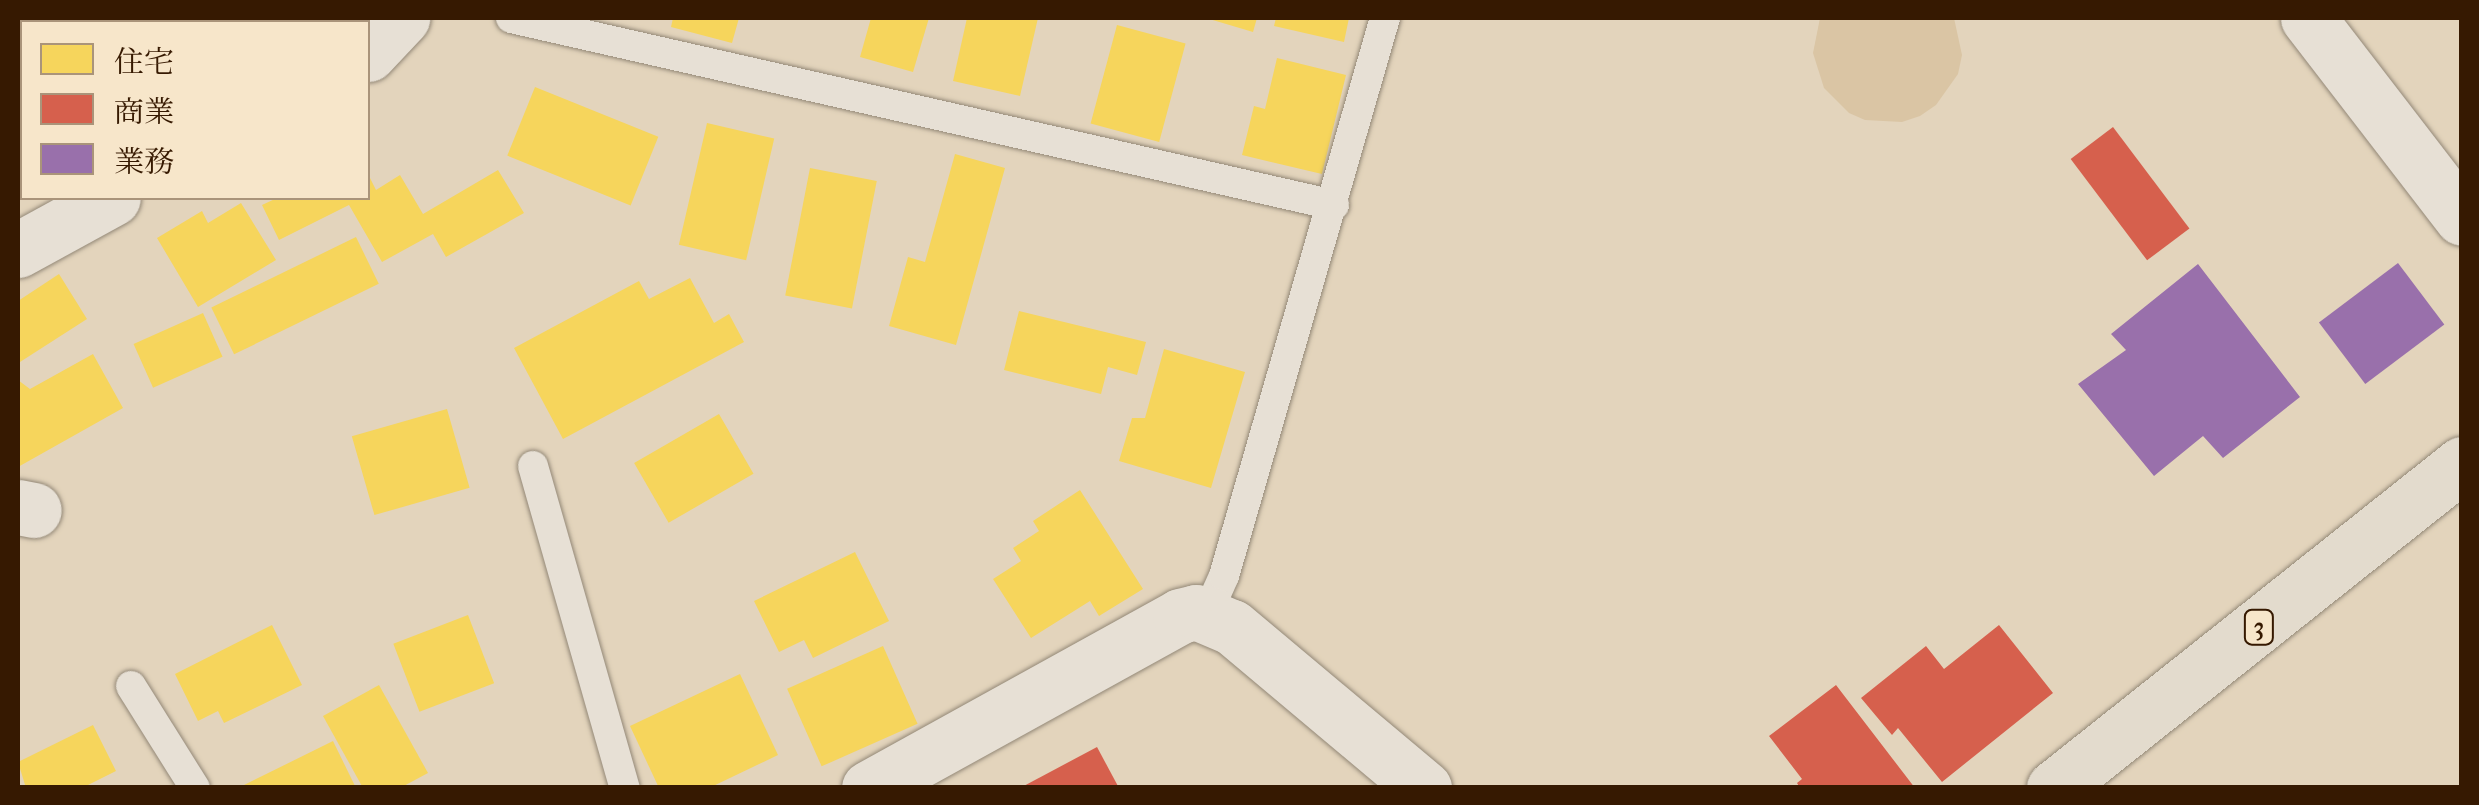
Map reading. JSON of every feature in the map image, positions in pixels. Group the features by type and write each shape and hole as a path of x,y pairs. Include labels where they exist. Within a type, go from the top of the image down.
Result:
{"main road":[{"name":"3","path":"2054,788 2462,464"}],"street":[{"path":"370,52 402,18"},
{"path":"2308,18 2462,218"},
{"path":"18,250 109,200"},
{"path":"869,788 1053,690 1180,616 1207,614 1232,626 1424,788"}],"lane":[{"path":"511,18 1334,205"},
{"path":"1207,614 1224,576 1385,18"},
{"path":"533,466 624,788"},
{"path":"131,686 194,788"}],"shaded area":[{"path":"1820,18 1954,18 1962,55 1958,74 1936,105 1920,116 1902,122 1865,120 1849,113 1824,88 1813,53"}],"building: 住宅":[{"path":"673,18 739,18 732,43 671,27"},
{"path":"871,18 929,18 913,72 860,57"},
{"path":"967,18 1038,18 1020,96 953,81"},
{"path":"1206,18 1257,18 1253,32"},
{"path":"1276,18 1349,18 1344,42 1274,26"},
{"path":"1117,25 1186,43 1159,142 1091,124"},
{"path":"1277,58 1346,75 1322,174 1242,155 1254,106 1265,109"},
{"path":"535,87 658,137 631,205 507,156"},
{"path":"707,123 774,139 746,260 679,245"},
{"path":"955,154 1005,168 956,345 889,326 908,257 925,262"},
{"path":"810,168 877,181 852,309 785,296"},
{"path":"498,170 524,213 446,257 433,234 382,262 349,205 279,240 262,205 273,200 370,200 370,178 376,190 400,175 423,214"},
{"path":"241,203 276,260 198,307 157,238 202,211 208,223"},
{"path":"356,237 379,284 234,354 211,308"},
{"path":"59,274 87,319 20,362 18,301"},
{"path":"690,278 714,323 729,314 744,342 563,439 514,348 639,281 649,299"},
{"path":"1019,311 1146,342 1137,375 1108,367 1101,394 1004,370"},
{"path":"203,313 223,357 153,388 134,344"},
{"path":"1164,349 1245,372 1211,488 1119,461 1132,418 1145,418"},
{"path":"93,354 123,408 18,467 18,380 30,389"},
{"path":"447,409 470,488 374,515 352,436"},
{"path":"719,414 754,474 669,523 634,463"},
{"path":"1080,490 1143,589 1099,616 1090,601 1031,638 993,579 1021,561 1013,548 1039,531 1033,521"},
{"path":"855,552 889,621 813,658 804,640 779,652 754,601"},
{"path":"468,615 494,683 419,712 393,644"},
{"path":"272,625 302,685 224,723 218,711 198,721 175,674"},
{"path":"883,646 918,724 822,766 787,689"},
{"path":"740,674 778,755 709,788 659,788 630,726"},
{"path":"379,685 428,773 400,788 363,788 323,716"},
{"path":"93,725 116,771 82,788 26,788 18,762"},
{"path":"333,741 356,788 238,788"}],"building: 商業":[{"path":"2113,127 2189,228 2147,260 2071,159"},
{"path":"1999,625 2053,693 1942,782 1898,728 1892,735 1861,698 1926,646 1944,669"},
{"path":"1836,685 1915,788 1800,788 1797,783 1802,779 1769,736"},
{"path":"1097,747 1119,788 1020,788"}],"building: 業務":[{"path":"2398,263 2444,324 2365,384 2319,323"},
{"path":"2198,264 2300,397 2223,458 2203,436 2154,476 2078,384 2126,350 2111,334"}]}
